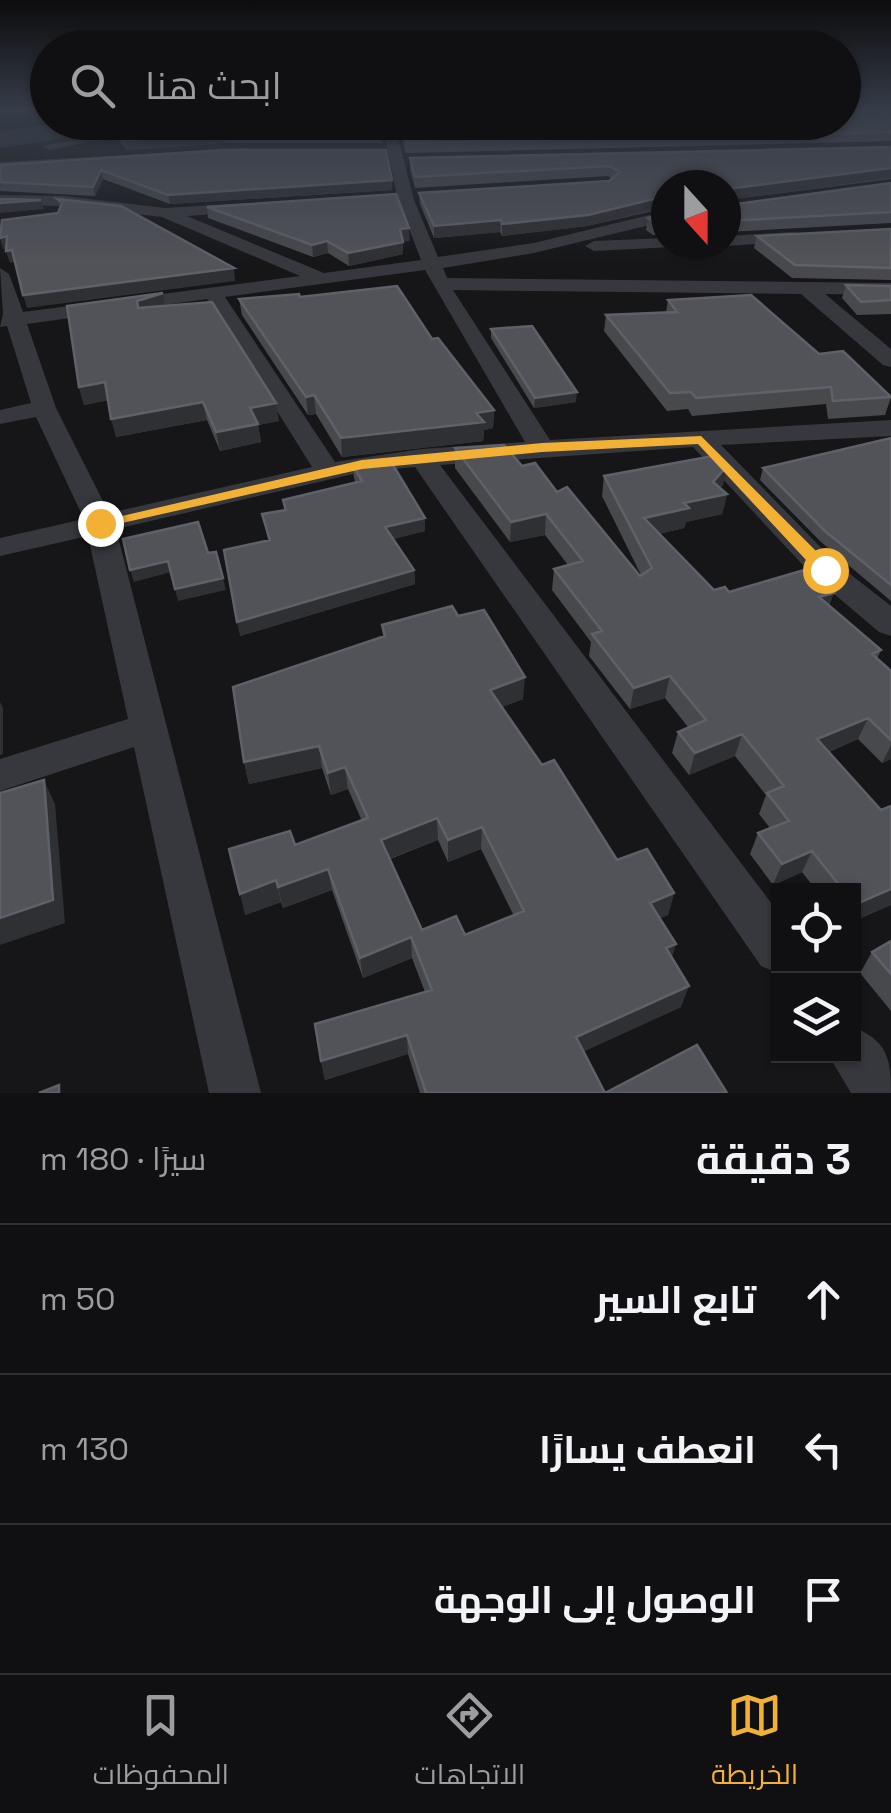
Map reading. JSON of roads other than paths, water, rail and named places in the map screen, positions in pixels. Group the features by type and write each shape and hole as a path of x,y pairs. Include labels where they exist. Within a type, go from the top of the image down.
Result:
{"street":[{"path":"0,166 83,160"},
{"path":"398,160 406,200 436,274 542,448"},
{"path":"386,201 424,198"},
{"path":"0,200 64,201 165,213 268,207"},
{"path":"30,219 143,212"},
{"path":"165,213 320,277"},
{"path":"436,274 651,214"},
{"path":"741,240 818,236"},
{"path":"534,248 651,244"},
{"path":"0,274 7,320 44,408 100,523 235,1093"},
{"path":"7,320 320,277 436,274 891,289"},
{"path":"806,288 891,360"},
{"path":"213,293 328,470"},
{"path":"0,417 44,408"},
{"path":"0,546 328,470 421,457 891,428"},
{"path":"701,440 825,570 891,624"},
{"path":"421,457 771,940"},
{"path":"0,775 150,727"},
{"path":"861,1063 882,1093"}]}
